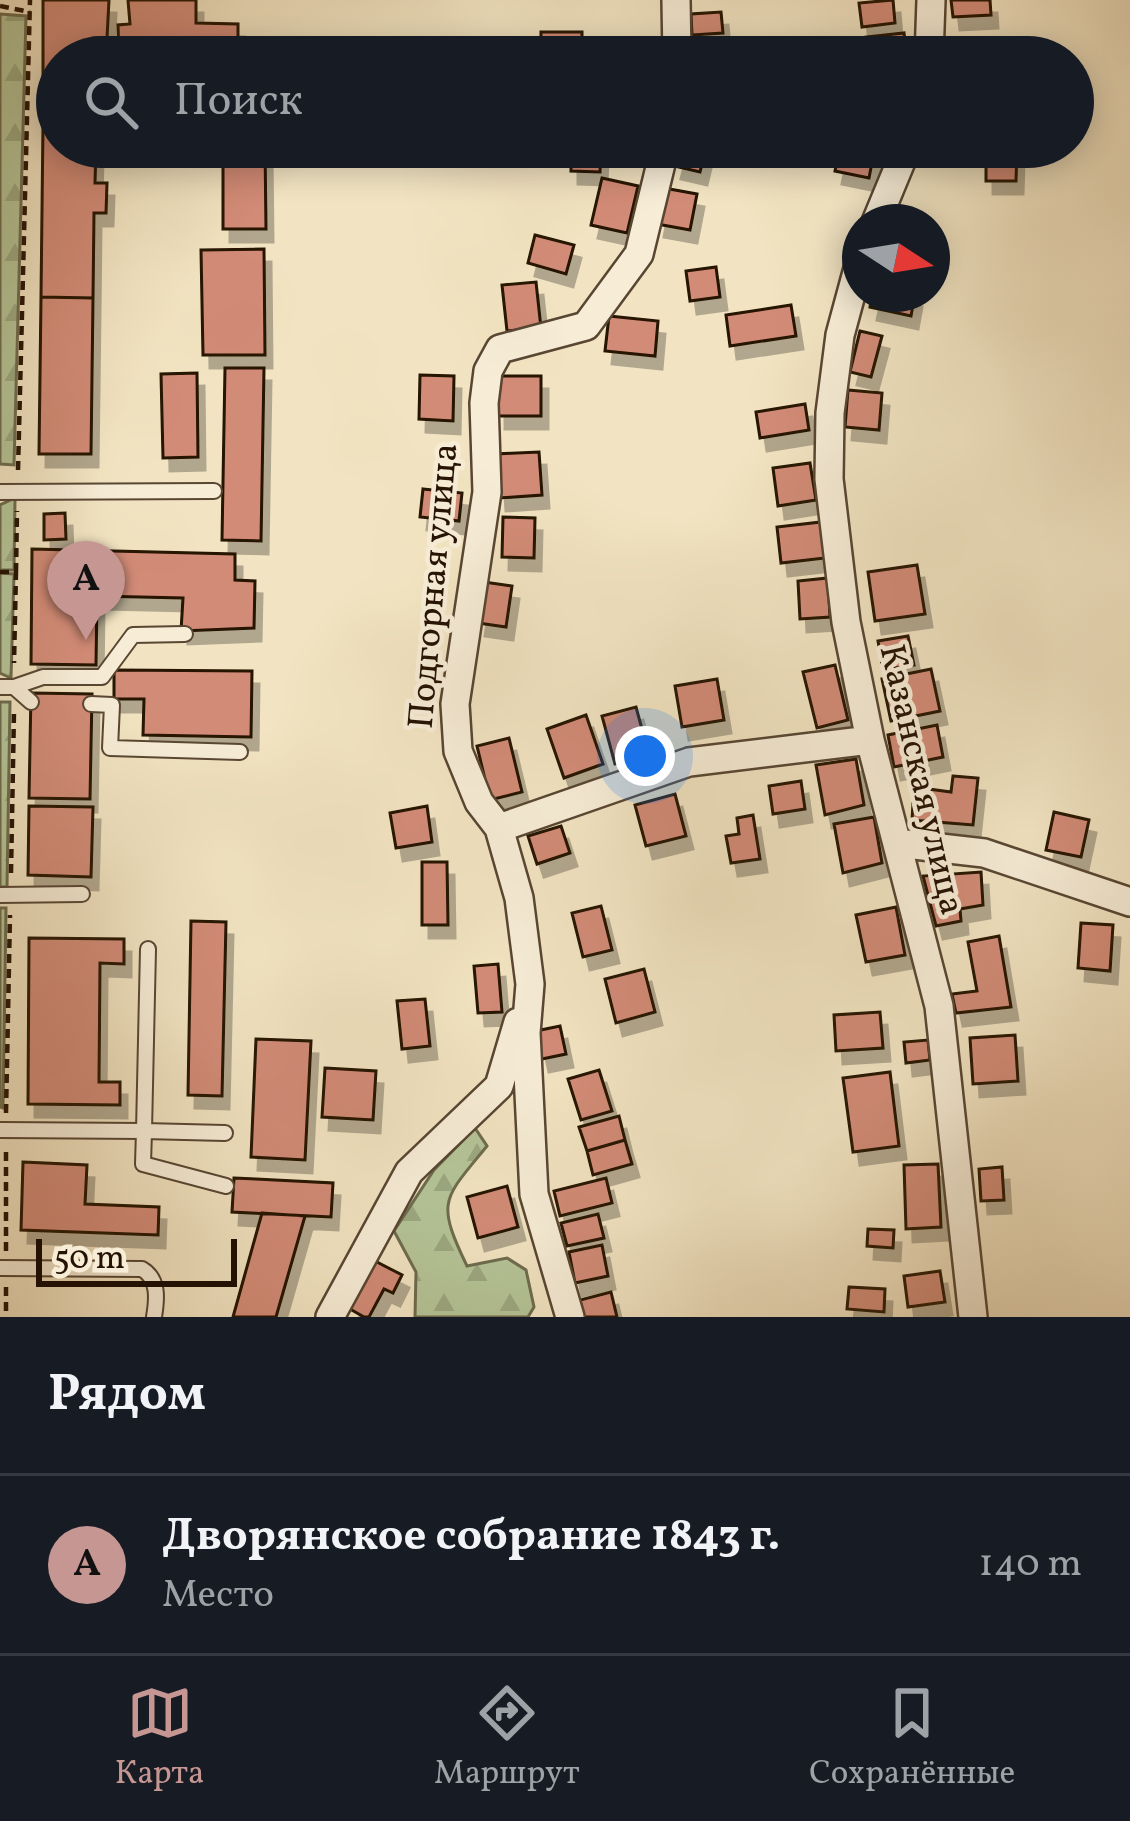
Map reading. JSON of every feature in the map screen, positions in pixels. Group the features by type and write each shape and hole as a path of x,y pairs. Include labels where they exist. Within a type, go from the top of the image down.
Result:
{"street":[{"path":"676,0 677,36"},
{"path":"930,36 931,0"},
{"name":"Подгорная улица","path":"570,1317 534,1194 526,1033 530,984 519,898 499,828 479,802 458,751 455,704 487,491 484,403 488,371 500,349 586,326 639,254 660,168"},
{"path":"884,204 899,168"},
{"name":"Казанская улица","path":"846,312 830,413 830,478 846,622 870,740 939,1006 973,1317"},
{"path":"499,828 689,762 870,740"},
{"path":"897,843 983,853 1130,902"},
{"path":"330,1317 409,1172 499,1086 530,984"}],"lane":[{"path":"0,492 214,491"},
{"path":"7,687 43,677 102,677 133,635 185,634"},
{"path":"7,687 31,702"},
{"path":"91,704 112,705 110,748 240,752"},
{"path":"5,894 82,894"},
{"path":"148,949 143,1164 226,1186"},
{"path":"3,1130 225,1133"},
{"path":"3,1268 142,1269 156,1288 154,1317"}],"path":[{"path":"6,1317 7,687 16,572 30,0"},
{"path":"0,6 30,11"},
{"path":"0,572 16,572"}],"green space":[{"path":"0,14 26,16 14,465 0,464"},
{"path":"15,498 14,570 0,570 0,505"},
{"path":"0,573 14,574 11,678 0,673"},
{"path":"0,702 10,702 7,887 0,887"},
{"path":"0,908 6,908 3,1108 0,1107"},
{"path":"475,1128 487,1146 453,1190 448,1213 451,1227 467,1266 507,1258 526,1270 534,1307 528,1317 415,1317 416,1272 394,1231 434,1170"}],"building":[{"path":"43,0 109,0 107,36 43,36"},
{"path":"128,0 196,0 196,23 238,24 238,36 118,36 118,25 130,24"},
{"path":"893,0 895,23 862,27 859,3"},
{"path":"951,0 990,0 991,15 953,17"},
{"path":"721,12 723,33 692,35 691,14"},
{"path":"541,32 582,32 582,36 541,36"},
{"path":"42,168 95,168 95,183 107,183 106,213 94,213 93,298 41,297"},
{"path":"223,168 265,168 266,229 223,229"},
{"path":"571,168 600,168 600,172"},
{"path":"836,168 871,168 869,178"},
{"path":"986,168 1016,168 1016,181 986,181"},
{"path":"602,178 638,186 627,233 591,225"},
{"path":"664,188 697,194 690,230 657,224"},
{"path":"535,235 574,245 566,274 528,263"},
{"path":"264,249 265,355 203,355 201,250"},
{"path":"716,267 720,297 690,301 686,271"},
{"path":"536,282 541,328 507,331 502,285"},
{"path":"41,297 93,298 91,454 39,454"},
{"path":"791,305 796,336 730,346 726,315"},
{"path":"609,316 658,321 655,356 605,351"},
{"path":"860,331 882,336 871,377 850,372"},
{"path":"225,368 264,368 261,541 222,540"},
{"path":"197,373 198,457 163,458 161,374"},
{"path":"420,375 454,376 453,421 419,419"},
{"path":"498,376 541,376 541,416 498,416"},
{"path":"848,390 882,393 879,430 845,427"},
{"path":"805,404 809,430 760,438 756,412"},
{"path":"539,452 542,495 499,498 496,454"},
{"path":"810,463 816,500 778,506 773,468"},
{"path":"423,489 462,493 459,521 420,517"},
{"path":"65,513 66,539 44,540 44,514"},
{"path":"503,517 535,518 534,558 502,557"},
{"path":"821,522 825,558 781,563 777,527"},
{"path":"32,549 235,554 235,580 255,581 254,628 181,631 183,598 97,596 96,665 31,664"},
{"path":"917,565 925,614 875,621 868,572"},
{"path":"828,578 830,617 800,619 798,581"},
{"path":"484,582 512,586 506,627 478,623"},
{"path":"908,636 914,665 883,670 878,641"},
{"path":"835,665 848,720 817,728 803,672"},
{"path":"931,669 940,711 891,721 882,679"},
{"path":"114,670 252,671 251,737 143,735 144,699 114,699"},
{"path":"717,679 724,720 682,727 675,686"},
{"path":"31,693 92,694 90,799 29,798"},
{"path":"636,707 649,755 615,764 602,716"},
{"path":"586,715 603,764 564,778 547,729"},
{"path":"937,725 943,757 894,767 888,735"},
{"path":"509,738 522,792 490,800 477,746"},
{"path":"856,759 864,805 825,815 816,765"},
{"path":"953,776 978,778 973,825 912,820 914,787 951,792"},
{"path":"801,781 805,809 773,814 769,786"},
{"path":"675,794 686,836 646,846 635,805"},
{"path":"29,806 93,807 91,877 28,875"},
{"path":"427,806 432,842 396,848 390,813"},
{"path":"1054,812 1089,820 1081,857 1046,850"},
{"path":"753,815 760,859 731,863 726,836 739,834 737,818"},
{"path":"874,817 882,863 843,873 834,824"},
{"path":"561,826 570,853 537,864 528,836"},
{"path":"422,862 447,862 448,925 422,925"},
{"path":"981,872 983,905 960,909 961,921 936,926 923,876"},
{"path":"601,906 612,950 583,957 572,913"},
{"path":"896,907 905,955 866,962 856,915"},
{"path":"191,921 226,922 222,1096 188,1095"},
{"path":"1081,923 1113,925 1110,971 1078,968"},
{"path":"999,936 1011,1007 956,1013 952,994 977,991 968,942"},
{"path":"29,938 124,939 124,964 100,963 99,1082 120,1082 120,1105 28,1104"},
{"path":"498,964 502,1012 478,1013 474,966"},
{"path":"644,969 655,1012 616,1023 605,979"},
{"path":"425,999 430,1046 402,1049 397,1001"},
{"path":"880,1012 883,1048 836,1051 834,1015"},
{"path":"560,1026 566,1054 542,1059 536,1031"},
{"path":"1015,1035 1018,1081 973,1084 970,1038"},
{"path":"256,1039 311,1041 305,1160 251,1157"},
{"path":"928,1040 930,1060 906,1063 904,1042"},
{"path":"325,1068 376,1071 373,1120 322,1117"},
{"path":"599,1070 612,1111 581,1120 568,1079"},
{"path":"890,1072 899,1146 853,1152 843,1078"},
{"path":"619,1116 625,1140 587,1151 579,1127"},
{"path":"625,1140 632,1164 593,1175 587,1151"},
{"path":"23,1162 87,1165 85,1204 159,1207 158,1235 21,1230"},
{"path":"938,1164 941,1227 906,1229 904,1165"},
{"path":"1002,1167 1004,1200 981,1201 979,1169"},
{"path":"234,1178 333,1183 331,1217 232,1212"},
{"path":"606,1178 612,1203 560,1216 554,1191"},
{"path":"507,1186 518,1227 478,1238 467,1197"},
{"path":"262,1213 305,1216 276,1317 233,1317"},
{"path":"598,1214 604,1238 567,1246 561,1223"},
{"path":"868,1229 894,1230 893,1248 867,1246"},
{"path":"602,1245 608,1276 575,1283 569,1252"},
{"path":"375,1261 402,1275 393,1293 384,1289 369,1317 364,1317 350,1309"},
{"path":"940,1271 945,1302 908,1307 904,1276"},
{"path":"849,1287 885,1289 884,1312 847,1309"},
{"path":"611,1292 617,1317 584,1317 580,1300"}],"place":[{"name":"Дворянское собрание 1843 г.","path":"86,640"}]}
